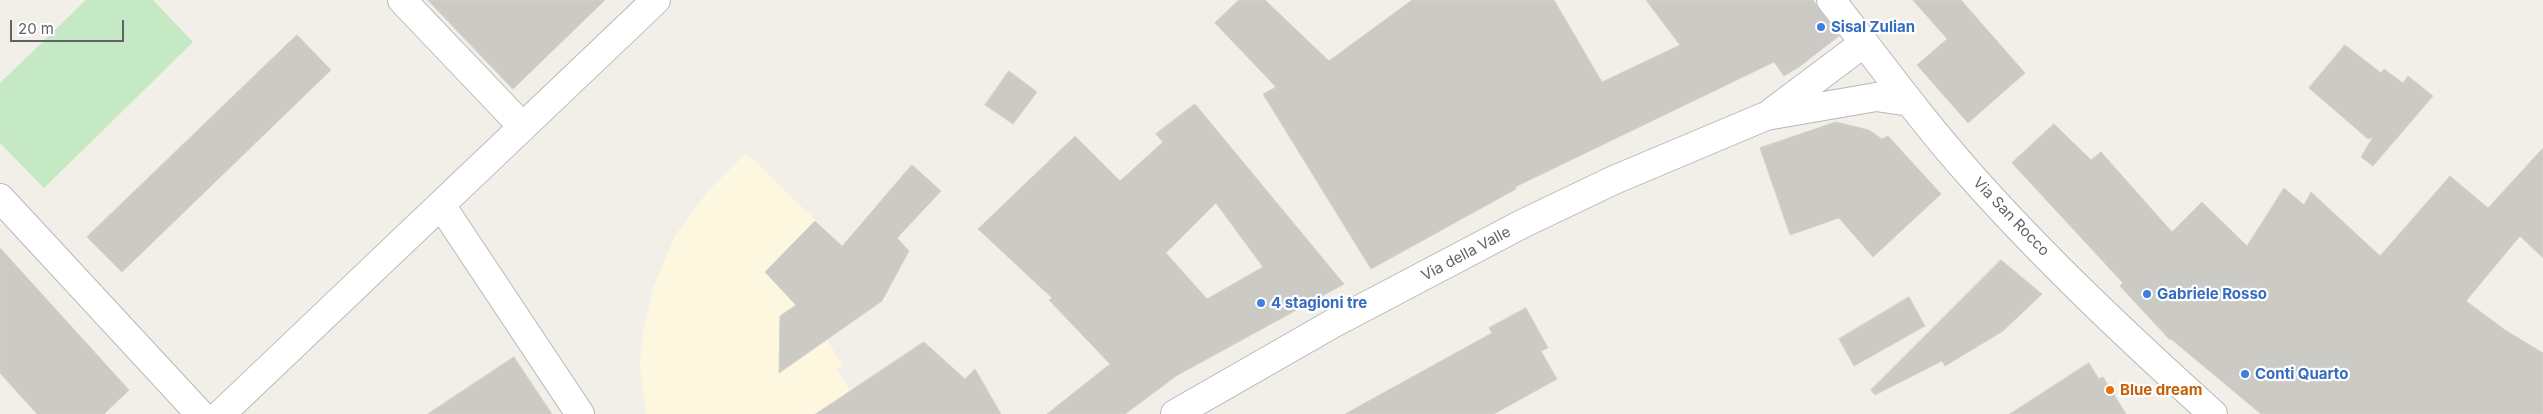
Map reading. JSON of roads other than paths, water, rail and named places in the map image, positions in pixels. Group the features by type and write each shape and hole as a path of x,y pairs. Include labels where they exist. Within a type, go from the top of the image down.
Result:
{"street":[{"path":"402,0 523,127"},
{"path":"221,414 656,0"},
{"name":"Via San Rocco","path":"1841,4 1864,43 1973,178 2102,313 2213,414"},
{"name":"Via della Valle","path":"1766,116 1864,43"},
{"name":"Via della Valle","path":"1176,414 1332,324 1522,224 1614,180 1766,116 1876,97 1910,102"},
{"path":"0,198 200,414"},
{"path":"441,204 580,414"}],"place":[{"name":"Sisal Zulian","path":"1821,27"},
{"name":"Gabriele Rosso","path":"2147,294"},
{"name":"4 stagioni tre","path":"1261,303"},
{"name":"Conti Quarto","path":"2245,374"},
{"name":"Blue dream","path":"2110,390"}]}
